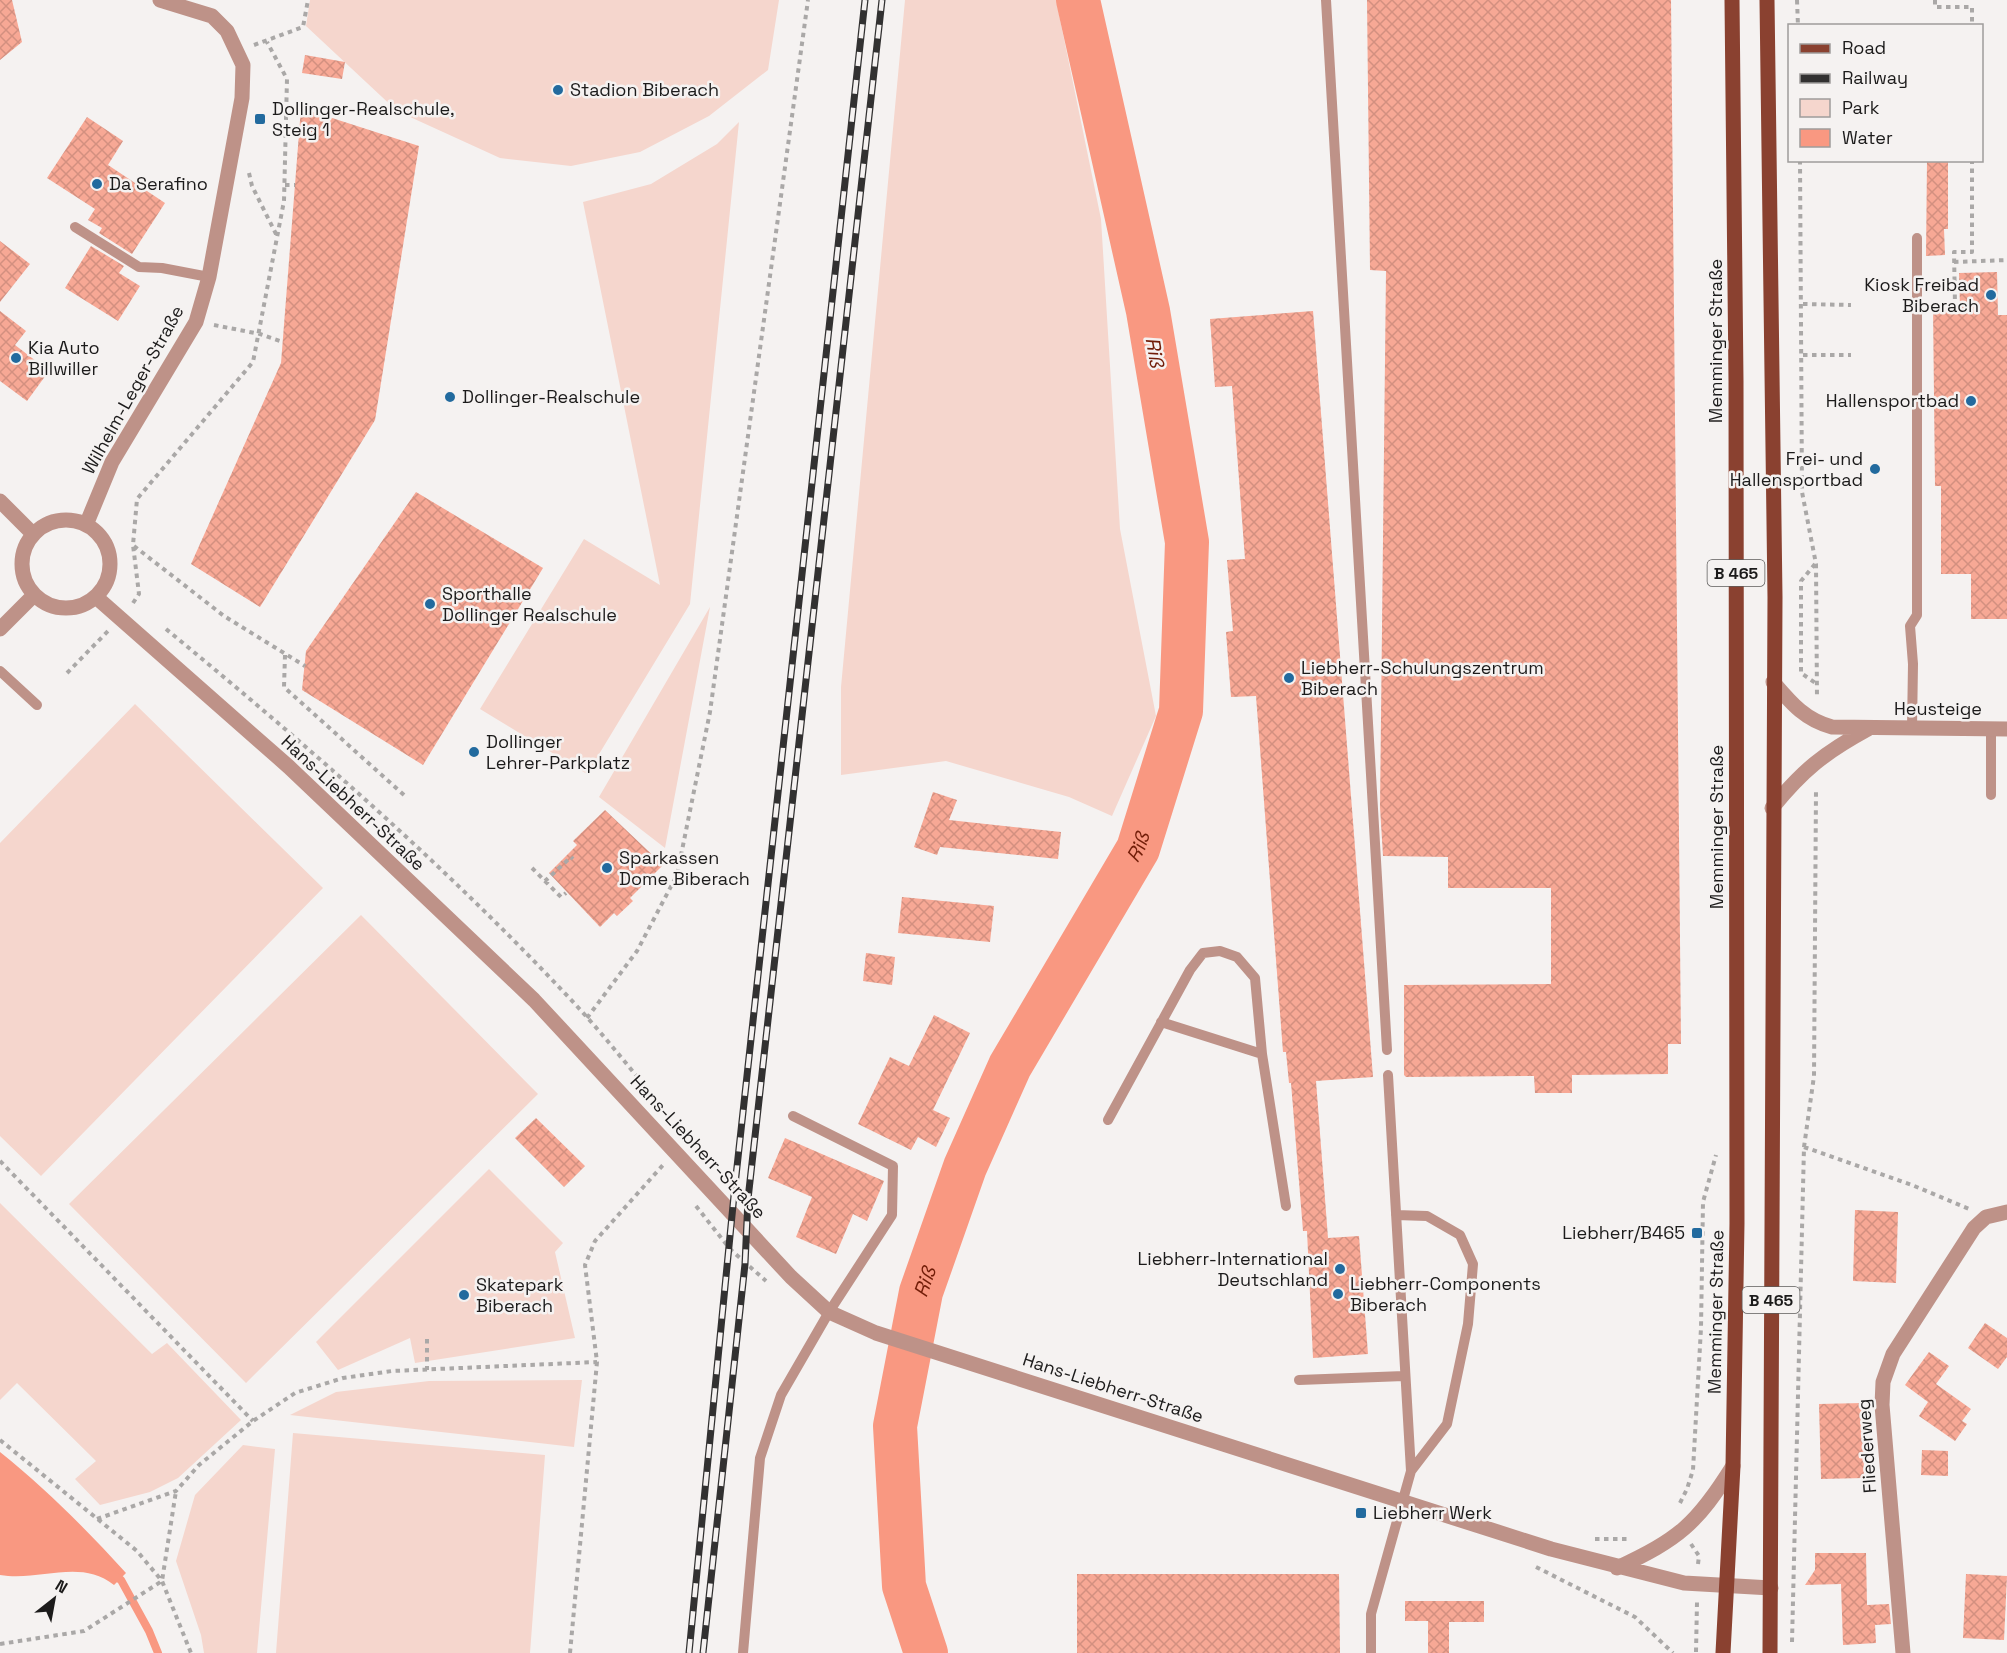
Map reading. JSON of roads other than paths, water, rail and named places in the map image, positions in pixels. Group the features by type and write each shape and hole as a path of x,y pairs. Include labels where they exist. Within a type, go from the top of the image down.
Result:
{"main road":[{"name":"Memminger Straße","path":"1724,1653 1734,1466 1737,1223 1732,0"},
{"name":"B 465","path":"1767,0 1775,597 1772,808 1770,1653"}],"street":[{"name":"Wilhelm-Leger-Straße","path":"87,525 112,462 196,322 209,277 242,98 243,65 227,31 212,16 160,0"},
{"path":"0,501 33,534"},
{"path":"58,521 76,521 87,525 103,541 110,556 110,570 106,583 96,597 86,604 65,609 46,604 34,595 22,573 22,558 33,534 42,527 58,521"},
{"path":"0,629 34,595"},
{"name":"Hans-Liebherr-Straße","path":"96,597 289,767 526,993 674,1148 791,1276 829,1312 876,1333 1617,1568 1684,1583 1771,1588"},
{"name":"Heusteige","path":"1773,682 1795,708 1816,722 1832,727 2007,729"},
{"path":"1772,808 1799,775 1816,761 1868,729"},
{"name":"Fliederweg","path":"1903,1653 1882,1405 1883,1382 1893,1354 1974,1228 1986,1217 2007,1212"},
{"path":"1617,1568 1667,1543 1696,1520 1734,1466"}],"lane":[{"path":"1326,0 1387,1050"},
{"path":"75,226 139,267 162,268 209,277"},
{"path":"1912,728 1913,664 1910,626 1917,615 1915,305 1917,238"},
{"path":"0,671 37,705"},
{"path":"1991,728 1991,795"},
{"path":"1108,1120 1190,970 1203,953 1220,951 1237,957 1255,978 1262,1054 1286,1206"},
{"path":"1161,1022 1262,1054"},
{"path":"1371,1653 1371,1614 1411,1471 1388,1075"},
{"path":"743,1653 760,1458 781,1395 829,1312 892,1215 893,1166 793,1116"},
{"path":"1396,1215 1427,1216 1460,1235 1473,1264 1468,1324 1447,1424 1411,1471"},
{"path":"1299,1380 1404,1376"}],"water":[{"path":"0,1452 65,1510 126,1573 114,1585 101,1577 87,1573 0,1575"}],"waterway":[{"name":"Riß","path":"926,1653 904,1586 895,1426 921,1292 965,1167 1010,1066 1138,849 1181,711 1187,542 1148,311 1078,0"},
{"path":"113,1575 121,1580 149,1631 158,1653"}],"railway":[{"path":"689,1653 735,1185 865,0"},
{"path":"703,1653 745,1264 748,1199 882,0"}],"place":[{"name":"Stadion Biberach","path":"558,90"},
{"name":"Dollinger-Realschule, Steig 1","path":"260,119"},
{"name":"Da Serafino","path":"97,184"},
{"name":"Kiosk Freibad Biberach","path":"1991,295"},
{"name":"Kia Auto Billwiller","path":"16,358"},
{"name":"Dollinger-Realschule","path":"450,397"},
{"name":"Hallensportbad","path":"1971,401"},
{"name":"Frei- und Hallensportbad","path":"1875,469"},
{"name":"Sporthalle Dollinger Realschule","path":"430,604"},
{"name":"Liebherr-Schulungszentrum Biberach","path":"1289,678"},
{"name":"Dollinger Lehrer-Parkplatz","path":"474,752"},
{"name":"Sparkassen Dome Biberach","path":"607,868"},
{"name":"Liebherr/B465","path":"1697,1233"},
{"name":"Liebherr-International Deutschland","path":"1340,1269"},
{"name":"Liebherr-Components Biberach","path":"1338,1294"},
{"name":"Skatepark Biberach","path":"464,1295"},
{"name":"Liebherr Werk","path":"1361,1513"}]}
